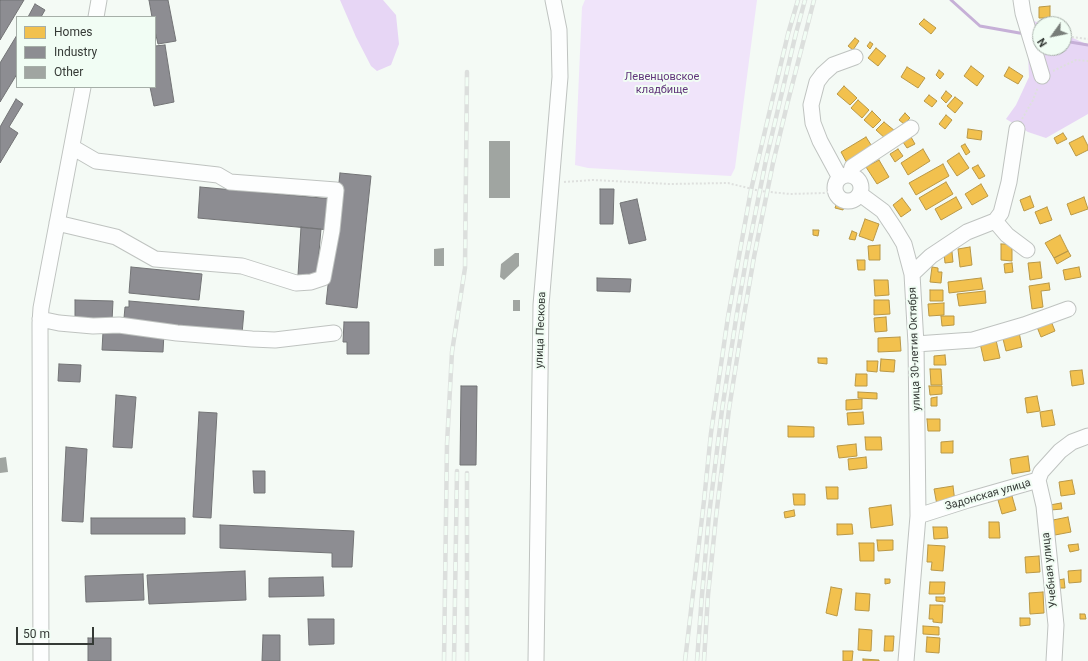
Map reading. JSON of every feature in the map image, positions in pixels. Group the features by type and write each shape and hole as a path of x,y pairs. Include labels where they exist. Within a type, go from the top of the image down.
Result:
{"street":[{"path":"96,16 99,0"},
{"name":"улица Пескова","path":"536,661 541,305 560,77 559,30 552,0"},
{"path":"1021,0 1042,76"},
{"path":"842,181 820,141 813,123 812,105 817,82 823,74 833,65 855,57"},
{"path":"40,661 40,319 83,88"},
{"path":"842,181 855,176 861,184 860,194 856,198 846,201 837,195 842,181 852,168 911,128"},
{"path":"1017,129 1009,182 1001,212 995,221 1007,235 1027,250"},
{"path":"57,223 116,237 155,259 242,266 296,283 311,282 323,278 332,230 336,190 230,182 218,175 96,161 72,147"},
{"path":"860,194 883,210 896,228 904,244 912,274"},
{"name":"улица 30-летия Октября","path":"906,661 918,516 916,344 912,274 931,256 967,232 995,221"},
{"path":"916,344 973,340 1024,325 1068,308"},
{"path":"40,319 93,326 119,325 177,333 252,339 275,340 334,333"},
{"name":"Задонская улица","path":"918,516 1038,480 1041,472 1060,451 1072,442 1088,436"},
{"name":"Учебная улица","path":"1038,480 1044,506 1056,625 1054,661"}],"path":[{"path":"1072,37 1088,39"},
{"path":"1017,129 1033,100 1042,76 1076,60 1088,61"},
{"path":"550,184 593,180 669,184 728,183 760,192 790,194 824,193 842,181"}],"green space":[{"name":"Левенцовское кладбище","path":"585,0 757,0 735,168 731,176 588,168 575,165 582,7"}],"shaded area":[{"path":"340,0 383,0 396,15 399,44 391,65 377,71 371,66 356,37"},
{"path":"1032,22 1032,56 1072,56 1072,38 1088,44 1088,114 1046,138 1028,132 1006,119 1016,105 1029,77 1027,25"}],"building: Homes":[{"path":"1050,6 1050,16 1039,16 1039,7"},
{"path":"924,19 936,28 931,34 919,24"},
{"path":"855,38 859,41 853,50 848,46"},
{"path":"870,42 873,44 870,49 867,46"},
{"path":"876,48 886,56 878,66 868,58"},
{"path":"971,66 984,76 977,86 964,76"},
{"path":"907,67 925,78 918,88 901,77"},
{"path":"1009,67 1023,76 1018,84 1004,76"},
{"path":"939,70 944,74 940,79 936,75"},
{"path":"844,86 857,98 850,105 837,94"},
{"path":"946,91 952,96 946,103 941,98"},
{"path":"929,95 937,101 932,107 924,101"},
{"path":"955,97 963,103 955,113 947,106"},
{"path":"858,100 869,110 862,118 851,108"},
{"path":"872,111 881,120 873,128 864,120"},
{"path":"905,113 910,118 904,124 899,120"},
{"path":"946,115 952,120 945,129 939,124"},
{"path":"884,122 895,131 887,140 876,130"},
{"path":"968,129 982,131 981,140 967,138"},
{"path":"1063,133 1067,139 1057,144 1054,138"},
{"path":"1083,136 1088,146 1088,150 1076,156 1069,143"},
{"path":"866,137 873,148 847,163 841,152"},
{"path":"911,137 915,144 907,148 903,142"},
{"path":"965,144 970,152 966,155 961,146"},
{"path":"898,149 903,156 895,162 890,154"},
{"path":"923,149 930,161 908,175 901,163"},
{"path":"959,153 969,168 957,176 947,161"},
{"path":"879,160 889,177 877,184 866,167"},
{"path":"943,164 949,176 916,195 909,183"},
{"path":"978,165 985,176 979,179 972,168"},
{"path":"946,182 953,194 926,210 919,198"},
{"path":"981,184 988,196 972,205 965,194"},
{"path":"1030,196 1034,207 1024,211 1020,200"},
{"path":"956,197 962,208 941,220 935,209"},
{"path":"1084,197 1088,209 1071,215 1067,204"},
{"path":"902,198 911,210 901,217 893,205"},
{"path":"837,202 845,204 843,210 835,208"},
{"path":"1047,207 1052,220 1040,224 1035,212"},
{"path":"865,219 879,224 873,241 859,236"},
{"path":"813,230 819,230 818,236 813,235"},
{"path":"852,231 857,233 855,240 849,239"},
{"path":"1060,235 1068,251 1054,258 1045,243"},
{"path":"1001,244 1012,244 1012,261 1001,260"},
{"path":"880,245 880,260 869,260 868,246"},
{"path":"970,247 972,265 960,267 958,249"},
{"path":"1068,251 1071,256 1057,264 1054,258"},
{"path":"952,252 953,262 945,263 944,253"},
{"path":"857,260 865,260 865,270 858,270"},
{"path":"1040,262 1042,278 1030,280 1028,263"},
{"path":"1012,263 1013,272 1005,273 1004,264"},
{"path":"932,267 938,268 938,272 942,272 941,283 930,282"},
{"path":"1079,267 1081,277 1065,280 1063,270"},
{"path":"981,278 983,289 949,293 948,282"},
{"path":"874,280 888,280 889,295 875,296"},
{"path":"1049,283 1050,290 1041,291 1043,307 1032,309 1029,286"},
{"path":"930,290 943,290 943,301 930,301"},
{"path":"985,291 986,303 959,306 957,294"},
{"path":"874,300 889,300 890,314 874,315"},
{"path":"944,303 944,315 929,316 928,304"},
{"path":"941,316 954,316 954,325 942,326"},
{"path":"886,317 887,331 875,332 874,318"},
{"path":"1051,321 1055,331 1041,337 1037,327"},
{"path":"1019,332 1022,347 1006,351 1002,335"},
{"path":"900,337 901,351 878,352 878,338"},
{"path":"996,340 1000,358 984,361 980,343"},
{"path":"945,355 946,365 934,365 934,356"},
{"path":"818,358 827,358 827,364 818,363"},
{"path":"881,359 895,360 894,372 880,371"},
{"path":"867,361 878,361 877,372 867,371"},
{"path":"930,369 941,369 942,385 931,385"},
{"path":"1082,370 1084,384 1072,386 1070,371"},
{"path":"856,374 867,374 867,386 855,386"},
{"path":"929,386 942,386 942,394 930,395"},
{"path":"858,392 877,393 877,399 858,398"},
{"path":"1037,396 1040,411 1027,413 1025,398"},
{"path":"937,397 937,406 931,406 931,398"},
{"path":"862,399 862,409 846,410 846,400"},
{"path":"1052,410 1055,425 1042,427 1040,412"},
{"path":"863,412 864,424 848,425 847,413"},
{"path":"927,419 940,419 940,431 928,431"},
{"path":"788,426 814,427 814,437 788,437"},
{"path":"865,437 881,437 882,450 866,450"},
{"path":"953,441 953,453 941,453 941,442"},
{"path":"856,444 857,456 839,458 837,446"},
{"path":"1028,456 1030,471 1012,474 1010,459"},
{"path":"866,457 867,468 849,470 848,459"},
{"path":"1072,480 1075,494 1061,496 1059,482"},
{"path":"953,486 955,502 937,505 934,489"},
{"path":"826,487 838,487 838,499 827,499"},
{"path":"793,494 805,494 805,505 794,505"},
{"path":"1012,496 1016,510 1002,514 998,500"},
{"path":"1061,503 1062,509 1051,510 1050,505"},
{"path":"891,505 893,525 871,528 869,508"},
{"path":"794,510 795,516 785,518 784,512"},
{"path":"1068,517 1071,532 1055,535 1053,520"},
{"path":"989,522 999,522 1000,538 989,538"},
{"path":"837,524 852,524 853,534 837,535"},
{"path":"933,527 947,527 948,538 934,539"},
{"path":"877,540 893,540 893,550 878,551"},
{"path":"859,543 874,543 874,561 860,561"},
{"path":"1078,544 1079,550 1070,552 1068,545"},
{"path":"928,545 945,546 943,571 931,570 932,562 927,562"},
{"path":"1039,556 1040,572 1026,573 1025,557"},
{"path":"1081,570 1081,582 1069,583 1068,571"},
{"path":"885,579 890,579 890,583 885,584"},
{"path":"1064,579 1065,588 1058,588 1058,580"},
{"path":"930,582 945,582 944,594 929,594"},
{"path":"831,587 842,589 837,616 826,613"},
{"path":"1043,592 1044,613 1030,614 1029,593"},
{"path":"856,593 870,594 869,611 855,610"},
{"path":"936,597 945,597 945,602 936,601"},
{"path":"930,605 943,605 942,623 933,622 933,619 929,619"},
{"path":"1080,614 1085,614 1086,619 1080,619"},
{"path":"1020,618 1030,618 1030,625 1020,626"},
{"path":"923,626 939,627 939,635 923,634"},
{"path":"859,629 872,630 871,651 858,650"},
{"path":"885,636 894,636 893,651 884,651"},
{"path":"927,637 940,638 939,653 926,652"},
{"path":"843,651 853,651 852,661 843,661"},
{"path":"863,659 879,660 879,661 863,661"}],"building: Industry":[{"path":"24,0 0,40 0,1"},
{"path":"149,0 168,0 176,41 158,44 156,35 156,16 152,16"},
{"path":"35,4 45,10 42,16 29,16"},
{"path":"16,37 16,76 0,102 0,63"},
{"path":"165,45 174,102 154,106 150,88 156,88 156,46"},
{"path":"16,99 23,104 9,127 18,133 0,163 0,127"},
{"path":"340,173 371,176 357,308 326,304"},
{"path":"200,187 333,199 330,230 198,218"},
{"path":"600,189 614,189 613,224 600,224"},
{"path":"637,199 646,240 629,244 620,203"},
{"path":"301,227 321,229 317,276 298,275"},
{"path":"131,267 202,274 199,300 129,293"},
{"path":"597,278 631,279 630,292 597,291"},
{"path":"75,300 113,301 112,321 75,320"},
{"path":"129,301 244,311 242,334 128,324 124,318 125,307 129,307"},
{"path":"344,322 369,322 369,354 347,354 347,342 343,342"},
{"path":"103,332 164,333 163,352 102,350"},
{"path":"59,364 81,365 80,382 58,381"},
{"path":"461,386 477,386 476,465 460,465"},
{"path":"116,395 136,397 132,448 113,447"},
{"path":"199,412 217,413 211,518 193,517"},
{"path":"66,447 87,449 83,522 62,521"},
{"path":"253,471 265,471 265,493 254,493"},
{"path":"91,518 185,518 185,534 91,534"},
{"path":"220,525 354,531 352,567 332,567 332,553 220,548"},
{"path":"245,571 246,600 149,604 147,575"},
{"path":"143,574 144,600 86,602 85,576"},
{"path":"323,577 324,596 269,597 269,578"},
{"path":"308,619 334,619 334,644 309,645"},
{"path":"263,635 280,635 280,661 262,661"},
{"path":"88,638 111,638 111,661 88,661"}],"building: Other":[{"path":"489,141 510,141 510,198 489,198"},
{"path":"444,248 444,266 434,266 434,249"},
{"path":"515,253 519,253 519,266 504,280 500,277 501,264"},
{"path":"513,300 520,300 520,311 513,311"},
{"path":"6,457 8,472 0,473 0,458"}],"waterway":[{"path":"951,0 980,26 1025,34"},
{"path":"1072,42 1088,45"}],"railway":[{"path":"685,661 711,433 728,317 751,190 788,34 798,0"},
{"path":"697,661 709,515 722,410 736,319 766,160 805,0"},
{"path":"704,661 708,595 716,517 729,409 743,321 773,163 814,0"},
{"path":"444,661 447,444 452,352 465,268 467,72"},
{"path":"454,661 457,471"},
{"path":"467,473 467,661"}]}
